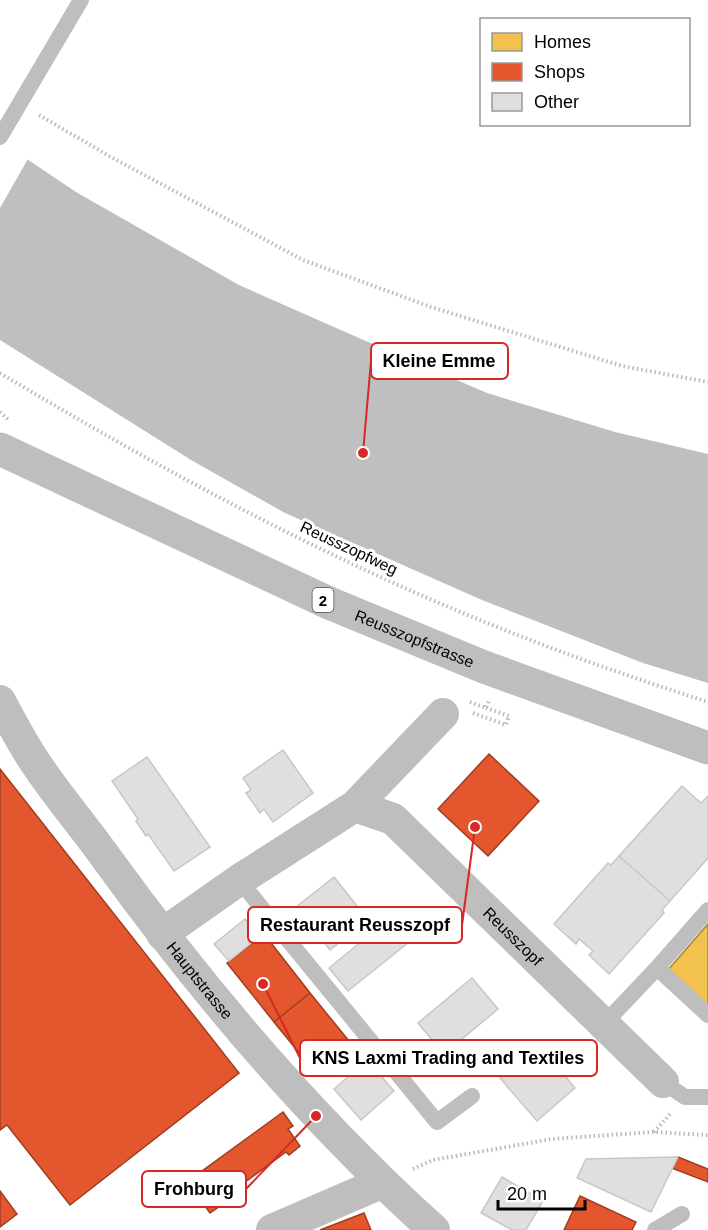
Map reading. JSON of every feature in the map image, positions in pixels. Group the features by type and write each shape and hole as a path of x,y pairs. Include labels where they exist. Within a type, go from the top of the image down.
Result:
{"main road":[{"name":"Reusszopfstrasse","path":"0,449 329,603 492,670 708,748"}],"street":[{"name":"Hauptstrasse","path":"0,701 38,768 162,934 280,1077 381,1183 434,1230"},
{"path":"162,934 239,880 355,806 458,713"},
{"name":"Reusszopf","path":"355,806 393,819 663,1082"},
{"path":"272,1230 381,1183"}],"lane":[{"path":"3,131 81,0"},
{"path":"239,880 437,1122 472,1096"},
{"path":"603,1025 708,910"},
{"path":"657,968 708,1016"},
{"path":"663,1082 685,1097 708,1097"},
{"path":"655,1230 682,1214"}],"path":[{"path":"19,104 109,156 303,260 430,307 622,366 708,382"},
{"name":"Reusszopfweg","path":"0,374 98,432 272,525 390,581 514,634 708,702"},
{"path":"458,713 506,725 509,716 486,708"},
{"path":"381,1183 432,1160 552,1139 620,1133 708,1135"}],"shaded area":[{"path":"0,141 76,192 239,285 487,393 615,432 708,454 708,683 643,663 482,600 285,513 191,460 0,340"}],"pier":[{"path":"0,138 29,157 0,208"}],"building: Homes":[{"path":"708,924 708,1007 667,971"}],"building: Shops":[{"path":"489,754 539,801 488,856 438,809"},
{"path":"0,769 239,1073 70,1205 7,1125 0,1130"},
{"path":"264,934 310,993 274,1022 227,963"},
{"path":"310,993 349,1041 313,1070 274,1022"},
{"path":"283,1112 293,1126 288,1129 300,1146 289,1155 286,1152 218,1202 220,1206 210,1213 187,1182"},
{"path":"678,1157 708,1169 708,1182 672,1168"},
{"path":"0,1191 17,1214 0,1227"},
{"path":"580,1196 636,1222 632,1230 564,1230"},
{"path":"364,1213 371,1230 320,1230"}],"building: Other":[{"path":"283,750 313,793 273,822 264,809 260,813 246,793 251,790 243,778"},
{"path":"147,757 210,847 174,871 148,834 146,836 136,821 138,819 112,781"},
{"path":"682,786 701,803 708,796 708,858 670,901 619,856"},
{"path":"619,856 670,901 662,910 664,913 609,974 589,955 593,951 579,939 576,944 554,924 608,863 611,865"},
{"path":"334,877 368,920 330,950 296,907"},
{"path":"245,919 259,937 229,961 214,944"},
{"path":"389,919 408,943 348,991 329,968"},
{"path":"472,978 498,1009 444,1054 418,1023"},
{"path":"539,1045 575,1088 537,1121 500,1078"},
{"path":"367,1060 394,1091 361,1120 334,1089"},
{"path":"678,1157 651,1212 577,1178 586,1159"},
{"path":"502,1177 543,1201 526,1230 512,1230 481,1213"}],"place":[{"name":"Kleine Emme","path":"363,453"},
{"name":"Restaurant Reusszopf","path":"475,827"},
{"name":"KNS Laxmi Trading and Textiles","path":"263,984"},
{"name":"Frohburg","path":"316,1116"}]}
